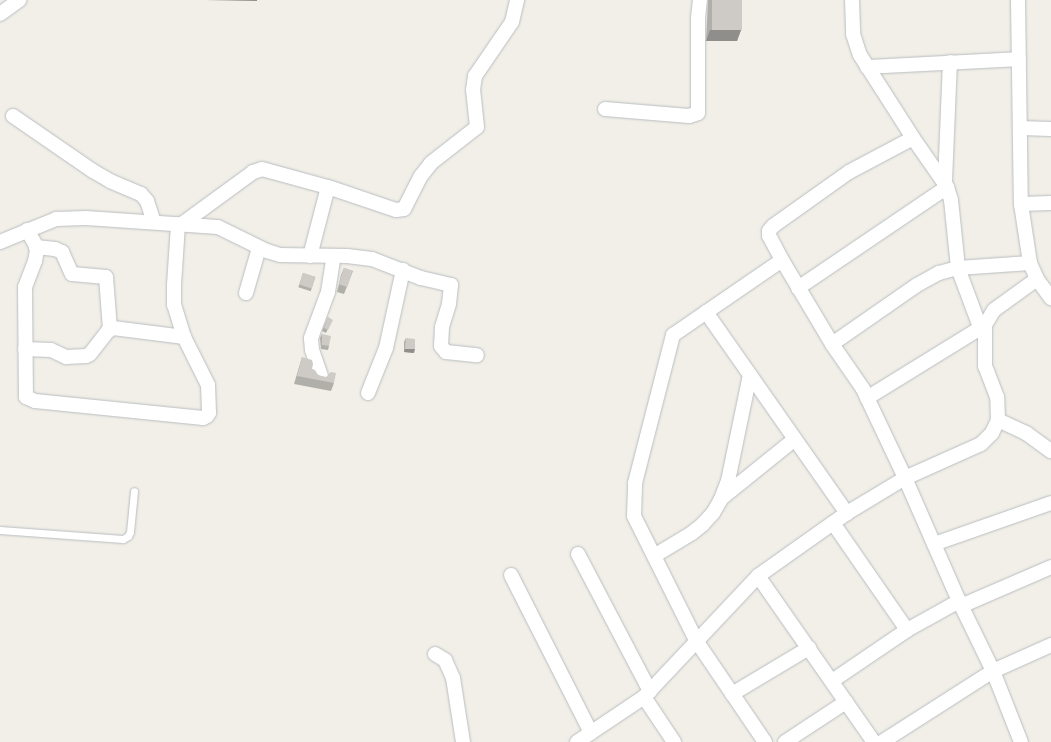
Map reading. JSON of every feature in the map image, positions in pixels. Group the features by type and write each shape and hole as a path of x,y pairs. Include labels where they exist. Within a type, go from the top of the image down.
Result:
{"street":[{"path":"0,14 19,0"},
{"path":"27,230 36,247 35,261 25,283 25,395 30,400 205,418 209,413 208,385 184,337 177,316 173,295 180,224 258,170 266,170 328,187 396,210 404,209 421,176 431,163 477,127 473,90 475,76 512,22 517,0"},
{"path":"605,109 689,116 698,113 698,18 700,0"},
{"path":"511,575 585,739 647,694 758,576 847,513 905,478 981,444 992,433 998,420 997,397 985,366 982,326 958,268 951,200 946,184 860,55 853,34 852,0"},
{"path":"1018,0 1021,204 1030,263 1037,279 1051,298"},
{"path":"867,67 1019,59"},
{"path":"946,184 950,62"},
{"path":"13,116 93,171 110,181 141,194 147,201 154,222"},
{"path":"1020,128 1051,130"},
{"path":"914,138 849,172 773,226 769,231 769,236 832,344 863,389 905,478 960,604 993,671 1021,742"},
{"path":"798,288 946,184"},
{"path":"310,256 328,187"},
{"path":"1021,204 1051,203"},
{"path":"0,242 56,219 68,217 218,227 260,248 280,255 334,256 372,259 421,278 451,284 450,304 442,327 442,346 446,352 477,354"},
{"path":"36,247 55,249 62,252 72,274 106,277 110,329"},
{"path":"246,293 260,248"},
{"path":"321,376 312,350 311,338 312,330 328,292 334,256"},
{"path":"765,742 697,642 634,516 635,483 673,335 782,260"},
{"path":"832,344 922,282 939,273 958,268 1030,263"},
{"path":"368,393 386,348 403,270"},
{"path":"867,398 982,326 994,310 1037,279"},
{"path":"706,312 847,513"},
{"path":"25,349 51,350 66,358 86,356 110,329 117,328 184,337"},
{"path":"654,556 692,533 703,524 713,513 721,498 728,481 750,375"},
{"path":"998,420 1026,433 1051,451"},
{"path":"721,498 795,439"},
{"path":"934,544 1051,503"},
{"path":"833,522 907,630"},
{"path":"578,554 647,694 674,742"},
{"path":"832,681 907,630 960,604 1051,567"},
{"path":"758,576 874,742"},
{"path":"882,742 993,671 1051,645"},
{"path":"732,694 809,648"},
{"path":"435,654 445,660 453,678 463,742"},
{"path":"785,742 846,702"}],"lane":[{"path":"0,530 123,539 128,536 130,532 134,491"}],"building":[{"path":"712,0 742,0 742,30 712,30"},
{"path":"344,268 353,271 347,287 339,284"},
{"path":"303,273 315,277 312,288 299,284"},
{"path":"328,317 333,320 328,330 324,328"},
{"path":"322,334 331,336 329,346 322,345"},
{"path":"406,338 415,339 415,349 405,349"},
{"path":"302,357 312,360 312,369 315,370 318,375 326,377 331,372 336,373 334,383 297,376"}]}
